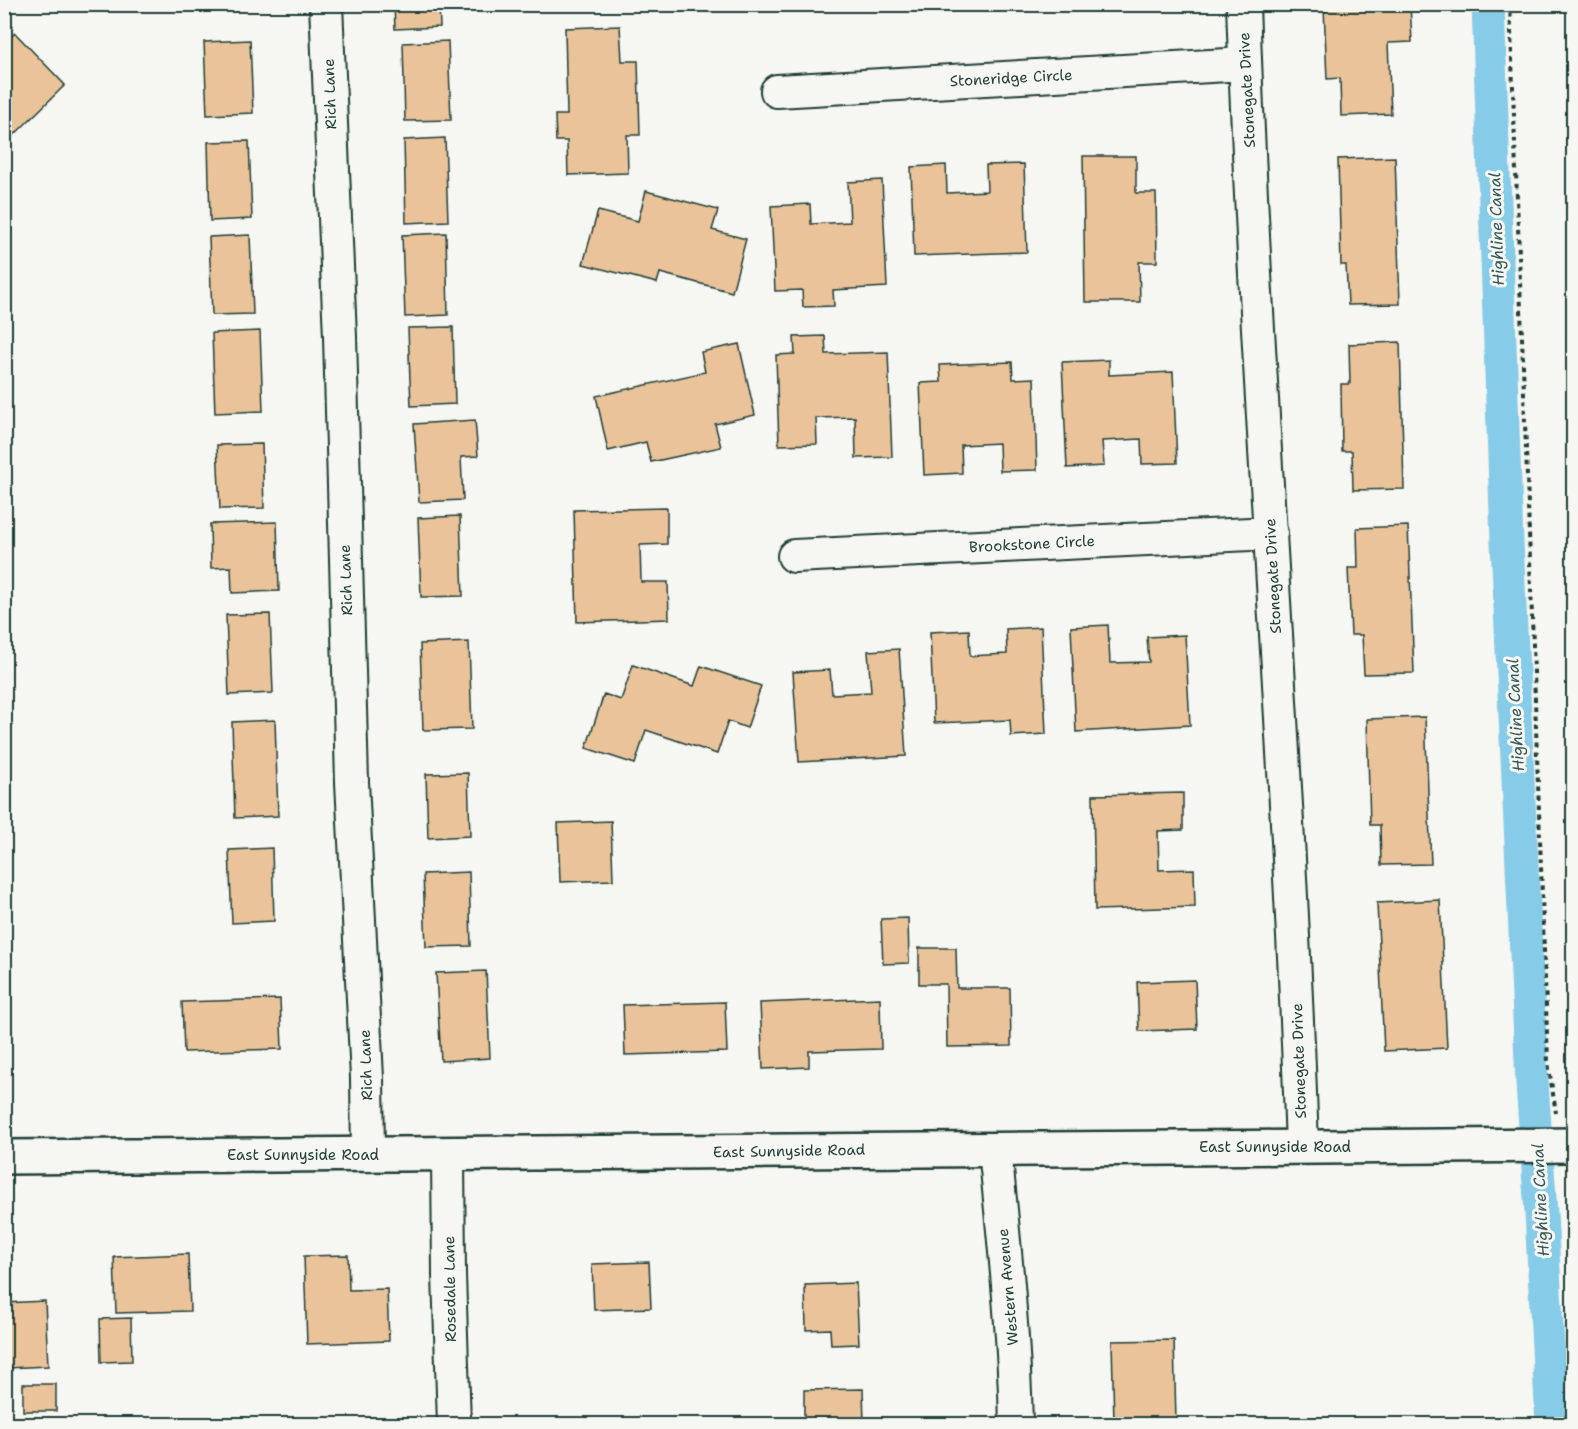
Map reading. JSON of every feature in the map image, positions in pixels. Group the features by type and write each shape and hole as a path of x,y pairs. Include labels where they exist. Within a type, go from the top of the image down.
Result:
{"main road":[{"name":"East Sunnyside Road","path":"4,1157 1550,1145"}],"street":[{"name":"Rich Lane","path":"326,4 340,337 352,782 367,1078 368,1155"},
{"name":"Stonegate Drive","path":"1243,4 1297,1000 1302,1147"},
{"name":"Stoneridge Circle","path":"777,91 1245,64"},
{"name":"Brookstone Circle","path":"794,556 1270,533"},
{"name":"Western Avenue","path":"995,1149 1008,1279 1016,1425"},
{"name":"Rosedale Lane","path":"447,1154 454,1425"}],"path":[{"path":"1510,4 1550,1145"}],"building":[{"path":"394,4 439,4 440,27 395,29"},
{"path":"904,4 944,4 944,7 904,9"},
{"path":"1354,4 1410,4 1412,42 1388,43 1391,114 1341,116 1340,78 1327,79 1324,7 1354,6"},
{"path":"620,26 622,61 638,61 640,135 627,135 628,173 568,175 567,141 556,141 555,115 567,115 565,28"},
{"path":"15,33 65,85 6,143 4,141 4,43"},
{"path":"250,40 253,113 207,115 204,42"},
{"path":"448,41 451,120 405,121 403,43"},
{"path":"445,138 448,221 406,223 404,140"},
{"path":"249,141 252,219 210,221 208,142"},
{"path":"1083,156 1136,156 1136,193 1156,193 1157,262 1139,262 1140,302 1085,302"},
{"path":"1395,157 1400,304 1348,305 1346,265 1341,265 1338,159"},
{"path":"1024,164 1027,252 914,256 911,167 946,165 947,193 987,191 986,165"},
{"path":"882,180 887,287 833,290 834,306 803,307 802,290 775,291 771,206 810,204 811,224 850,222 848,182"},
{"path":"646,191 718,210 712,230 746,239 732,292 660,273 657,283 583,264 598,211 638,221"},
{"path":"446,233 448,315 405,317 402,235"},
{"path":"250,235 253,314 212,315 209,237"},
{"path":"453,327 455,404 411,406 408,328"},
{"path":"260,331 263,411 215,413 212,333"},
{"path":"825,336 826,354 888,352 892,457 856,458 855,417 816,418 817,444 779,445 776,355 795,354 794,337"},
{"path":"1567,340 1574,340 1574,451 1572,451"},
{"path":"1400,342 1404,489 1353,490 1352,451 1342,451 1341,384 1350,384 1349,344"},
{"path":"739,344 755,415 715,424 721,447 651,462 646,442 608,451 596,396 705,372 701,352"},
{"path":"1109,360 1109,375 1173,372 1177,463 1142,464 1141,439 1102,441 1104,466 1067,468 1062,362"},
{"path":"1012,362 1013,379 1034,378 1037,470 1000,471 999,443 961,445 962,473 924,475 920,383 941,382 940,365"},
{"path":"475,420 478,456 461,457 463,500 419,502 414,424"},
{"path":"262,444 264,508 220,509 217,445"},
{"path":"667,508 667,544 640,545 641,582 668,582 669,619 577,622 574,510"},
{"path":"460,516 463,596 421,597 418,518"},
{"path":"277,522 279,591 232,593 231,567 211,568 210,524"},
{"path":"1408,526 1414,673 1364,674 1362,635 1351,635 1348,568 1358,568 1357,528"},
{"path":"270,614 273,693 229,695 226,615"},
{"path":"1108,625 1110,663 1149,662 1147,637 1185,635 1190,725 1076,732 1071,627"},
{"path":"1041,627 1046,734 1011,736 1010,720 934,723 930,632 969,630 970,656 1007,654 1006,629"},
{"path":"469,642 472,729 423,730 420,644"},
{"path":"899,649 906,756 799,762 793,672 830,670 832,694 871,692 868,651"},
{"path":"633,665 694,686 701,666 761,686 747,728 728,721 717,754 646,730 635,764 586,748 604,694 621,700"},
{"path":"1425,717 1431,864 1381,865 1380,825 1370,825 1367,719"},
{"path":"275,720 278,816 235,818 232,722"},
{"path":"468,773 470,836 428,838 426,774"},
{"path":"1183,793 1183,830 1158,831 1159,870 1194,869 1195,907 1095,910 1093,795"},
{"path":"611,821 613,880 560,882 558,823"},
{"path":"272,848 274,921 232,923 229,850"},
{"path":"469,872 471,946 426,947 423,874"},
{"path":"1440,900 1447,1048 1384,1051 1377,903"},
{"path":"908,918 909,963 883,964 881,919"},
{"path":"919,948 956,948 957,988 1010,988 1011,1046 947,1047 946,984 919,984"},
{"path":"486,971 490,1058 441,1061 436,973"},
{"path":"1195,980 1197,1029 1139,1031 1137,982"},
{"path":"880,998 881,1049 809,1051 809,1067 763,1069 760,1003"},
{"path":"280,999 282,1049 184,1052 182,1002"},
{"path":"725,1002 727,1052 625,1055 623,1005"},
{"path":"188,1254 190,1311 116,1313 114,1257"},
{"path":"348,1255 349,1290 387,1289 389,1341 307,1344 304,1256"},
{"path":"649,1262 651,1308 594,1310 592,1264"},
{"path":"856,1283 859,1344 831,1345 830,1329 806,1330 805,1285"},
{"path":"45,1301 48,1366 6,1368 4,1303"},
{"path":"131,1318 132,1361 101,1362 100,1319"},
{"path":"1174,1340 1176,1422 1114,1423 1112,1341"},
{"path":"23,1384 56,1384 56,1411 23,1411"},
{"path":"863,1389 864,1424 804,1424 804,1390"}],"waterway":[{"name":"Highline Canal","path":"1488,4 1507,542 1532,1083 1552,1424"}]}
